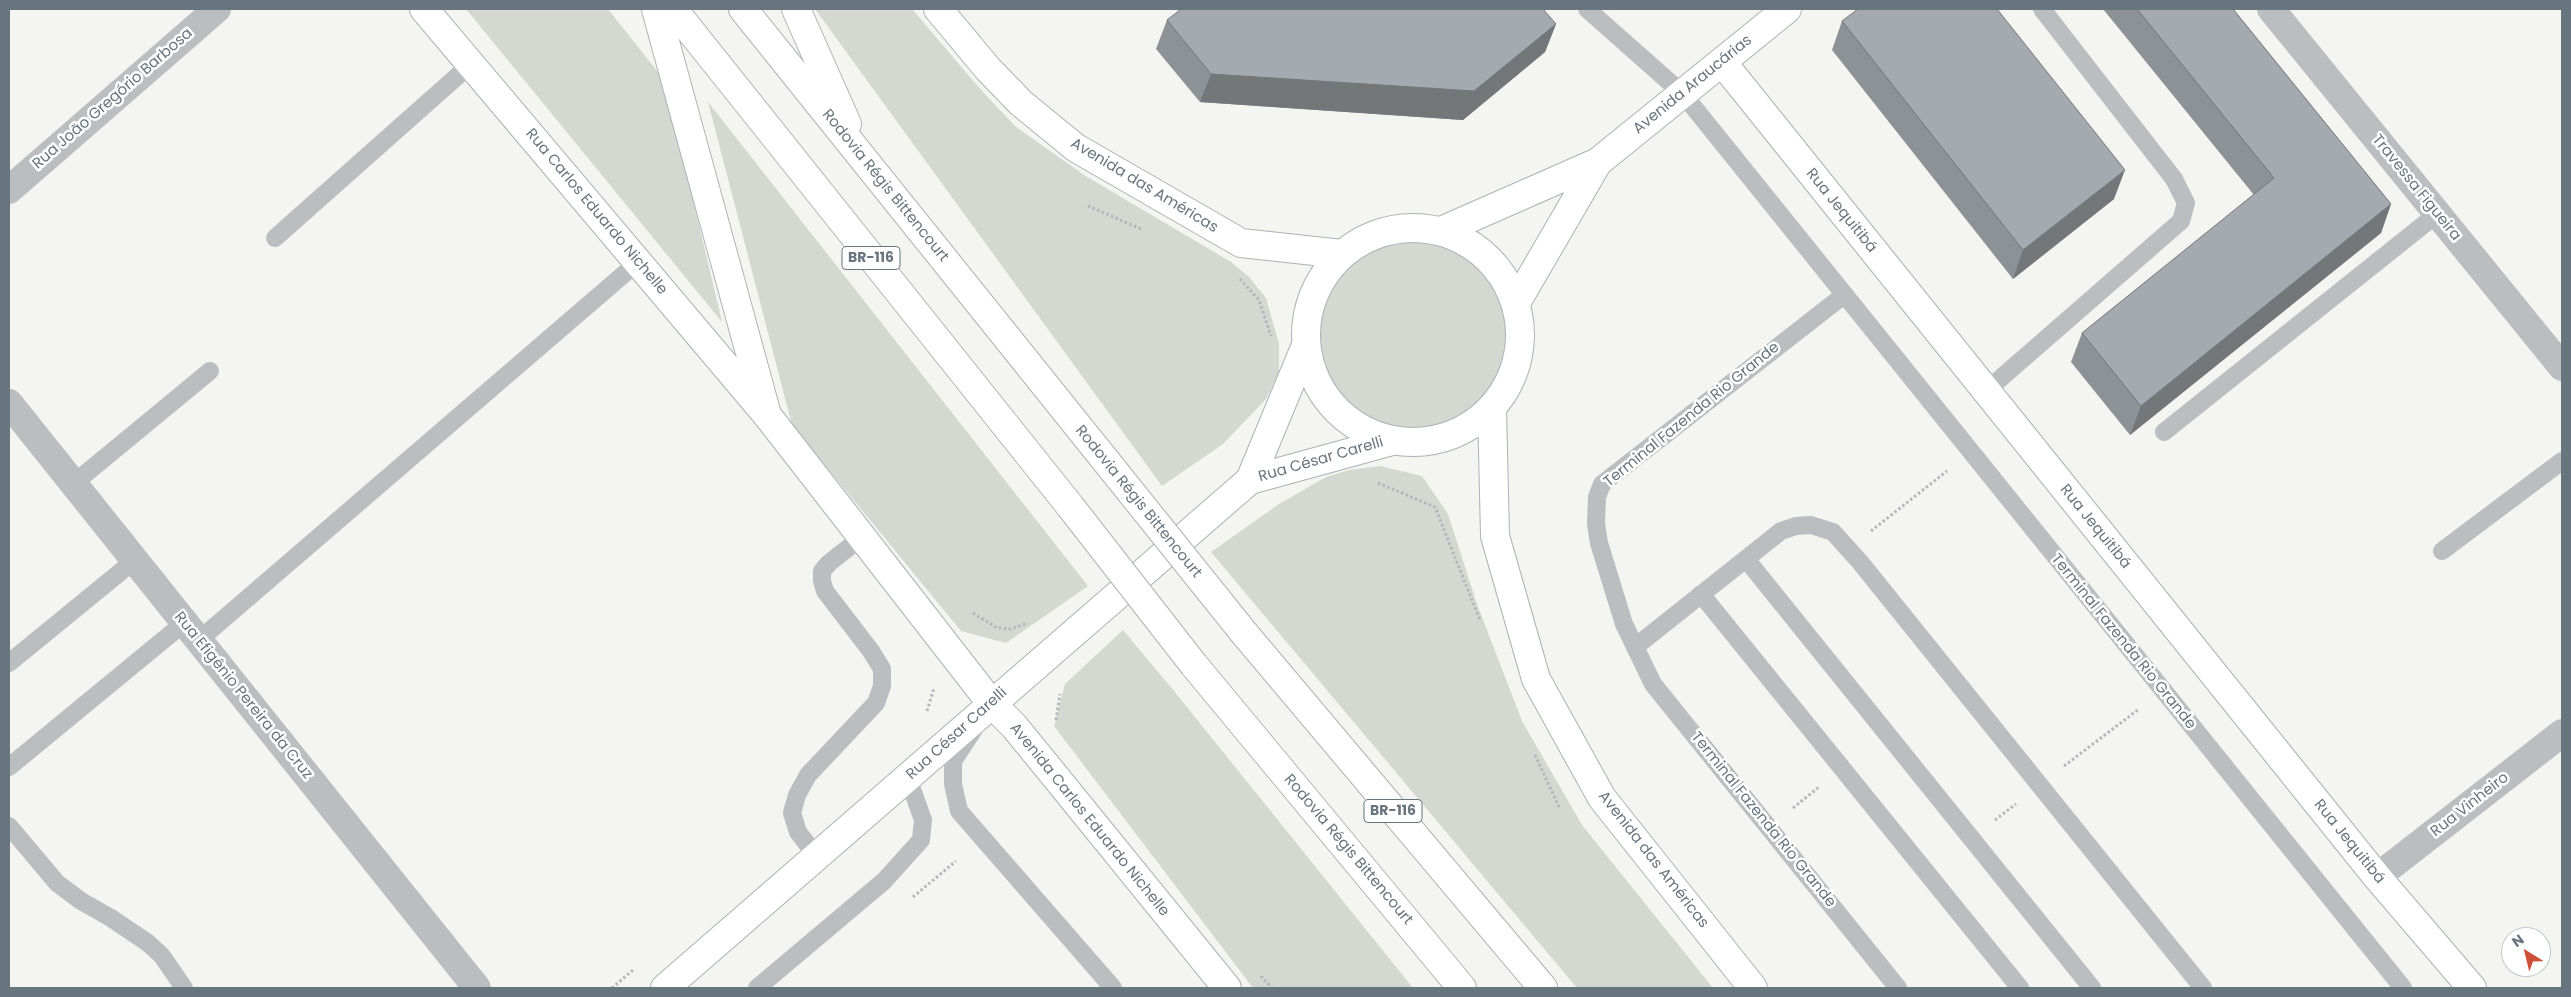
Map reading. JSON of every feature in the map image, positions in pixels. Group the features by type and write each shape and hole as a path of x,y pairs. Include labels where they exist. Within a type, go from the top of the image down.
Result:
{"main road":[{"name":"Rua Carlos Eduardo Nichelle","path":"424,9 767,415"},
{"path":"656,9 767,415"},
{"name":"Rodovia Régis Bittencourt","path":"673,9 1070,506 1194,665 1462,988"},
{"name":"Rodovia Régis Bittencourt","path":"743,9 1244,633 1543,988"},
{"path":"796,9 863,160"},
{"name":"Avenida Araucárias","path":"1441,231 1598,162 1787,9"},
{"name":"Avenida das Américas","path":"945,11 988,69 1021,103 1076,148 1241,243 1342,254"},
{"name":"Rua Jequitibá","path":"1722,62 2377,877 2472,988"},
{"name":"Avenida Araucárias","path":"1516,303 1598,162"},
{"path":"1406,227 1441,231 1474,246 1500,270 1516,303 1521,340 1512,376 1492,408 1463,430 1428,441 1392,440 1360,429 1333,407 1314,378 1306,345 1308,311 1320,280 1342,254 1372,235 1406,227"},
{"name":"Rua César Carelli","path":"1250,480 1306,345"},
{"name":"Avenida das Américas","path":"1492,408 1495,536 1536,679 1602,798 1753,988"},
{"name":"Avenida Carlos Eduardo Nichelle","path":"767,415 991,704 1054,775 1226,988"},
{"name":"Rua César Carelli","path":"665,988 1250,480 1392,440"}],"street":[{"name":"Rua João Gregório Barbosa","path":"9,190 218,9"},
{"name":"Travessa Figueira","path":"2271,9 2562,367"},
{"name":"Rua Efigênio Pereira da Cruz","path":"9,403 477,988"},
{"name":"Rua Vinheiro","path":"2377,877 2562,733"}],"lane":[{"name":"Terminal Fazenda Rio Grande","path":"1587,9 1682,94 2403,988"},
{"path":"1986,391 2181,220 2186,203 2174,179 2042,9"},
{"path":"275,238 471,64"},
{"path":"2164,432 2438,214"},
{"path":"9,767 191,632 638,262"},
{"name":"Terminal Fazenda Rio Grande","path":"1844,294 1602,484 1597,497 1596,524 1599,543 1624,624 1653,684 1898,988"},
{"path":"73,484 210,371"},
{"path":"2442,551 2562,461"},
{"path":"1635,647 1781,531 1804,525 1819,527 1833,532 1849,549 2203,988"},
{"path":"817,856 798,832 792,813 797,795 808,775 876,703 882,686 882,668 826,591 822,581 822,571 828,563 862,537"},
{"path":"1746,558 2092,988"},
{"path":"9,663 135,560"},
{"path":"1702,594 2020,988"},
{"path":"991,704 953,761 953,784 959,810 1113,988"},
{"path":"757,988 884,881 920,840 923,820 908,778"},
{"path":"9,826 57,883 81,901 111,918 148,943 162,956 184,988"}],"path":[{"path":"1088,206 1150,233"},
{"path":"1235,275 1259,300 1271,336 1270,344"},
{"path":"1849,549 1970,452"},
{"path":"1375,482 1435,507 1482,625"},
{"path":"973,613 996,628 1011,629 1033,620"},
{"path":"1055,725 1062,688"},
{"path":"1971,839 2163,690"},
{"path":"1533,751 1560,809"},
{"path":"1259,974 1272,988"}],"shaded area":[{"path":"466,9 608,9 665,81 722,322"},
{"path":"815,9 912,9 982,91 1015,126 1084,175 1231,262 1249,277 1266,298 1279,344 1279,373 1266,399 1223,444 1162,486"},
{"path":"708,102 1088,586 1006,643 961,631 792,425"},
{"path":"1422,239 1432,240 1458,250 1474,260 1488,274 1502,298 1508,316 1508,354 1502,372 1488,396 1474,410 1450,424 1432,430 1404,431 1394,430 1368,420 1352,410 1338,396 1324,372 1318,354 1317,326 1318,316 1328,290 1338,274 1352,260 1376,246 1394,240"},
{"path":"1380,466 1422,476 1448,514 1477,604 1522,721 1582,825 1713,988 1577,988 1211,552 1279,504 1326,477 1349,470"},
{"path":"1123,630 1413,988 1253,988 1054,726 1065,684"}],"building":[{"path":"1181,9 1543,9 1556,24 1474,91 1211,74 1167,20"},
{"path":"1858,9 1997,9 2125,170 2023,250 1842,21"},
{"path":"2137,9 2233,9 2391,204 2141,406 2082,333 2274,178"}]}
